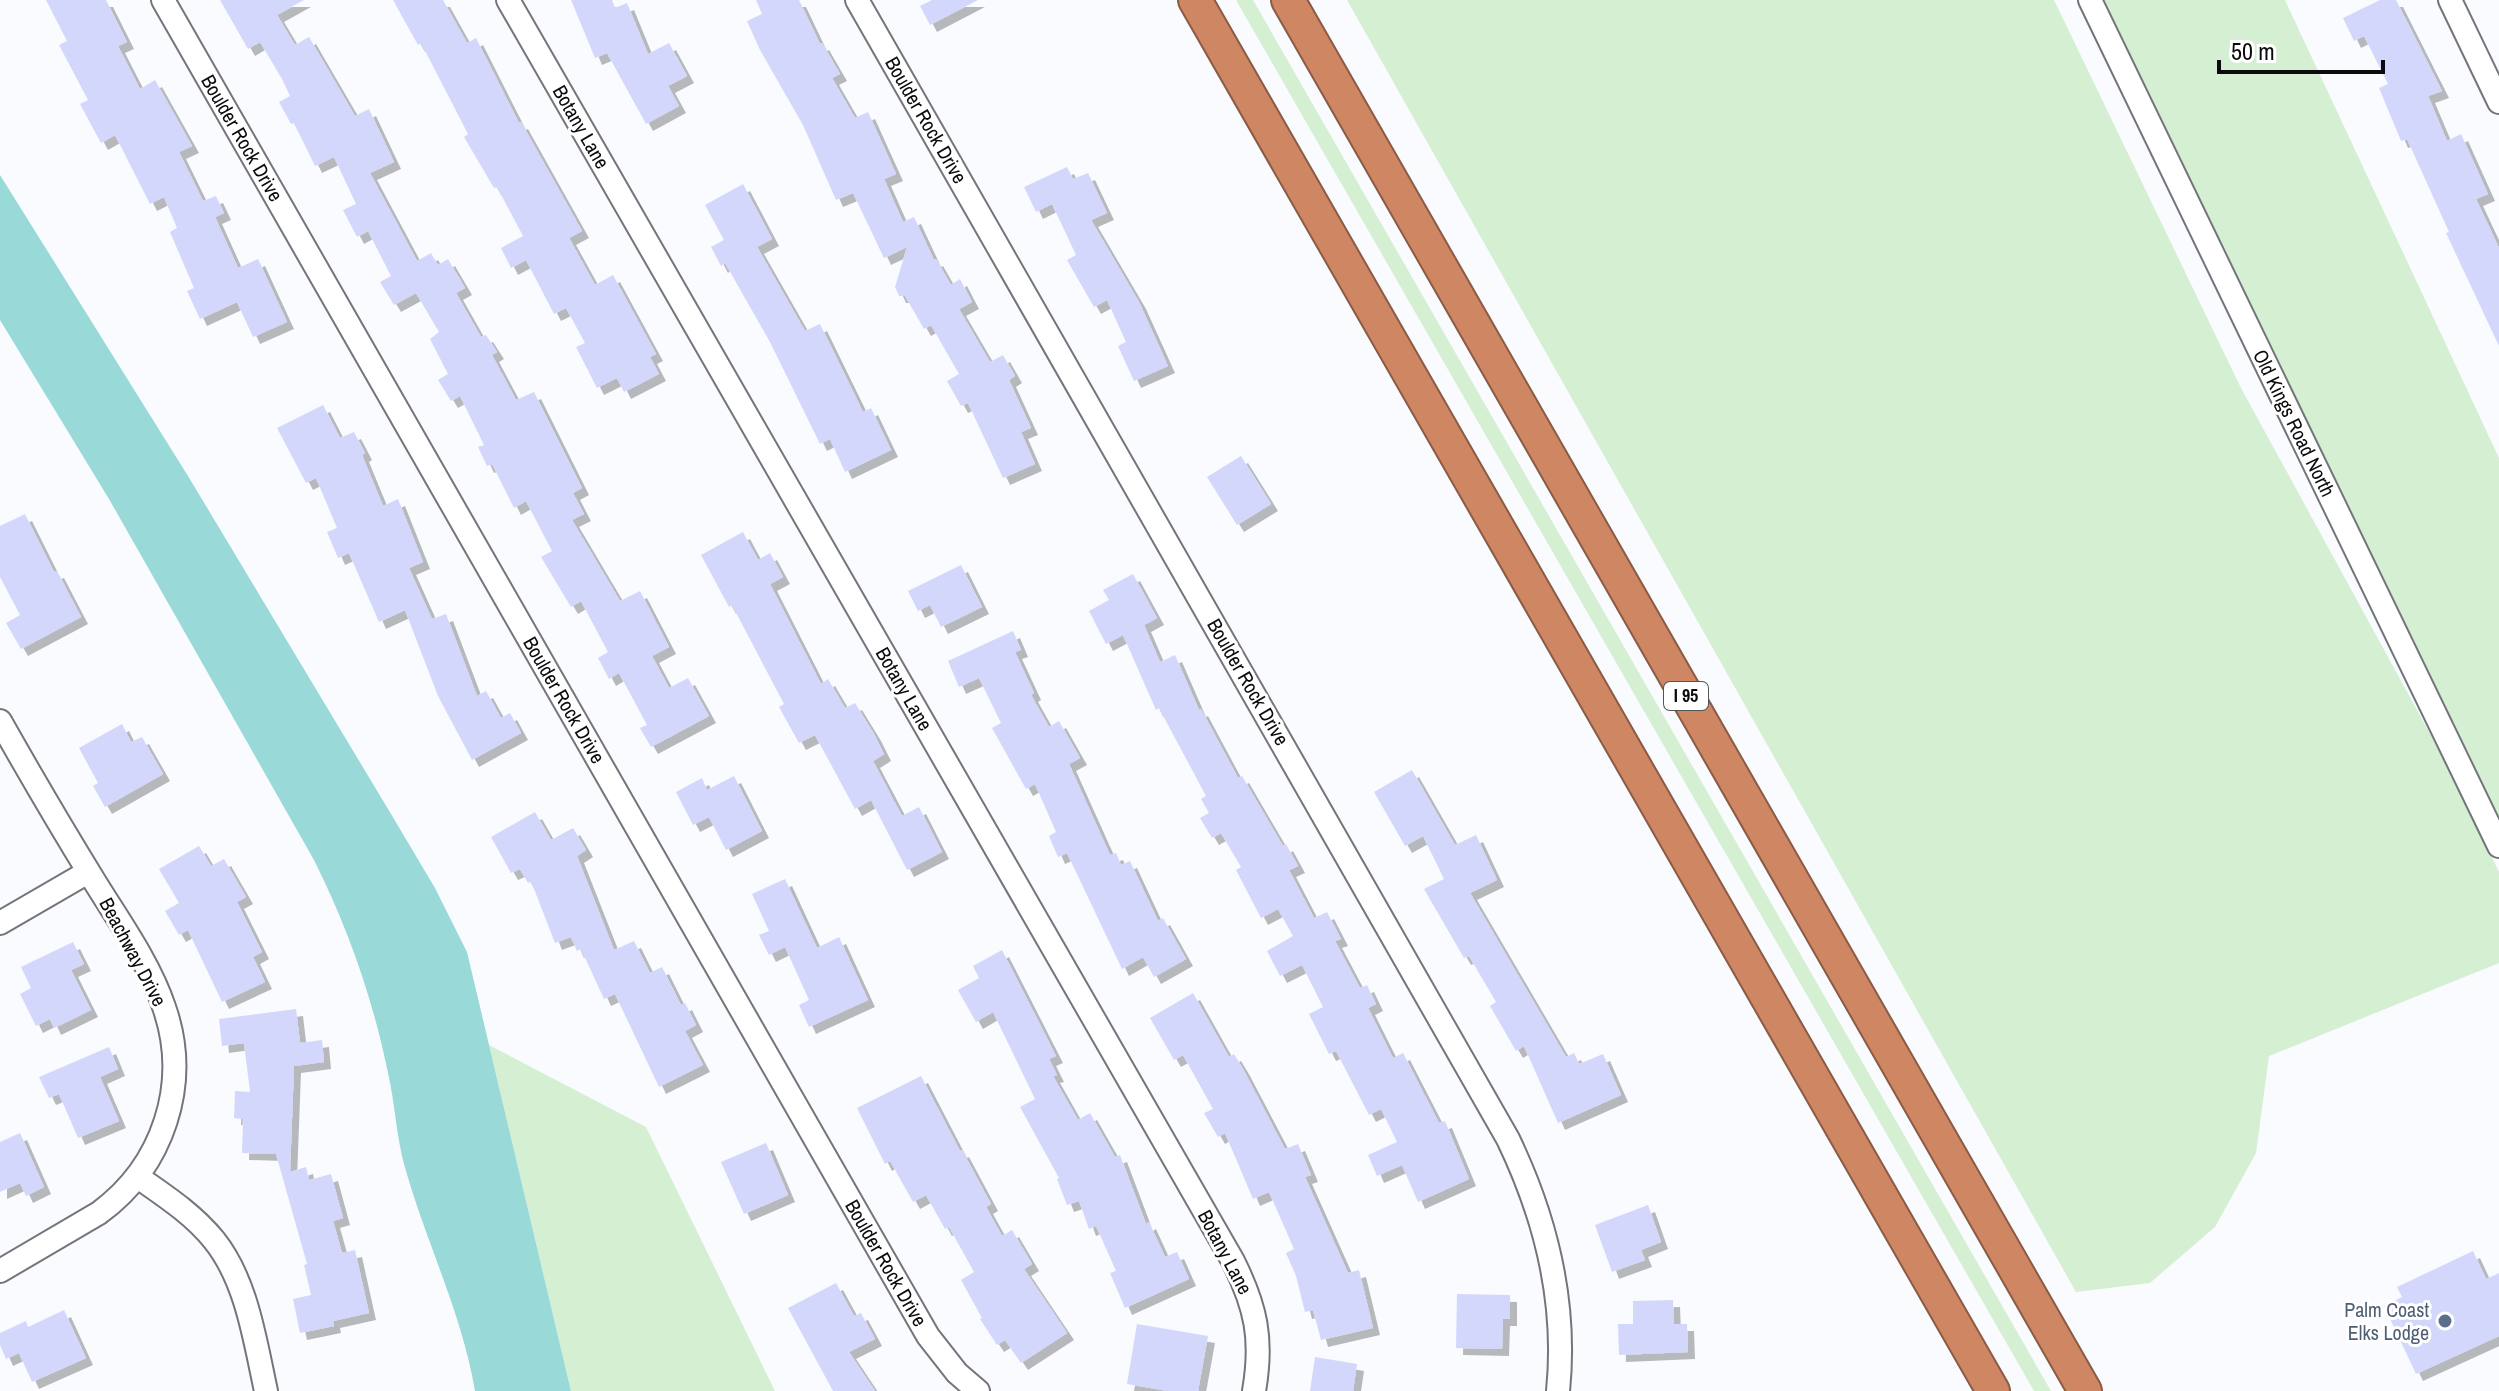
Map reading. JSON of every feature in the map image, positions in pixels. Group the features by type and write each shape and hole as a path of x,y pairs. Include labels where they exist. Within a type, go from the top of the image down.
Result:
{"highway":[{"path":"1195,0 1993,1391"},
{"name":"I 95","path":"1288,0 2085,1391"}],"street":[{"name":"Boulder Rock Drive","path":"163,0 928,1336 957,1373 978,1391"},
{"name":"Botany Lane","path":"508,0 1233,1261 1256,1320 1259,1350 1254,1391"},
{"name":"Boulder Rock Drive","path":"857,0 1508,1139 1534,1200 1554,1277 1560,1334 1558,1391"},
{"name":"Old Kings Road North","path":"2090,0 2499,846"},
{"path":"2450,0 2499,102"},
{"name":"Beachway Drive","path":"0,721 155,984 172,1035 175,1059 170,1110 156,1148 138,1177 119,1198 99,1213 0,1271"},
{"path":"0,923 88,872"},
{"path":"138,1177 192,1217 225,1256 247,1311 266,1391"}],"green space":[{"path":"1236,0 1253,0 2051,1391 2034,1391"},
{"path":"1347,0 2054,0 2241,388 2446,763 2499,872 2499,963 2269,1056 2256,1153 2215,1227 2150,1283 2076,1292"},
{"path":"2103,0 2285,0 2499,458 2499,821"},
{"path":"489,1045 646,1127 775,1391 571,1391"}],"water":[{"path":"0,175 188,476 435,888 467,952 571,1391 475,1391 461,1333 404,1164 388,1073 367,991 326,886 109,499 0,320"}],"building":[{"path":"46,0 106,0 127,42 118,46 140,89 155,80 192,146 179,152 203,201 216,196 224,213 215,217 238,268 258,259 287,322 253,337 237,302 200,319 187,291 194,288 170,232 177,228 164,197 150,204 115,135 101,143 80,104 88,100 59,45 67,41"},
{"path":"220,0 304,0 277,15 295,45 309,37 355,116 369,109 394,162 370,173 417,261 431,253 438,265 448,259 465,288 456,293 481,337 486,335 497,352 492,355 516,400 534,392 582,488 573,493 584,514 572,520 620,601 640,591 669,647 652,656 669,688 688,678 709,716 651,747 640,728 647,725 619,673 609,679 598,658 608,652 581,601 571,607 541,557 552,551 526,501 514,508 492,464 487,466 478,447 484,445 460,396 451,401 438,380 448,374 430,339 439,332 416,293 394,305 380,282 391,276 368,231 357,237 343,210 356,204 334,157 315,166 294,123 291,124 279,102 290,96 282,79 260,42 248,49"},
{"path":"393,0 443,0 467,43 476,38 519,123 582,231 569,238 595,285 613,275 656,354 650,357 659,374 624,392 617,378 597,388 576,347 585,343 566,308 554,314 526,260 511,268 501,248 523,236 497,187 494,188 464,137 468,134 421,43 418,45"},
{"path":"571,0 612,0 615,8 627,3 648,54 669,43 687,76 668,86 679,106 646,124 607,53 595,58"},
{"path":"756,0 799,0 820,44 840,74 832,78 855,118 868,112 896,174 884,179 903,222 914,217 934,260 951,285 960,279 972,302 959,309 990,362 1003,355 1015,376 1009,380 1031,428 1021,432 1035,464 1003,478 968,403 961,406 947,381 959,374 931,325 924,329 905,296 899,296 895,287 907,247 884,258 853,193 836,200 803,125 747,21 762,14"},
{"path":"932,0 978,0 930,25 920,6"},
{"path":"2380,0 2396,0 2442,91 2428,96 2447,141 2461,134 2488,194 2476,199 2499,248 2499,346 2446,233 2449,232 2407,139 2401,141 2379,88 2388,84 2364,36 2354,41 2343,18"},
{"path":"1067,167 1073,179 1088,173 1107,213 1091,220 1139,302 1168,366 1134,381 1118,346 1126,342 1107,300 1094,307 1067,260 1076,255 1052,204 1036,212 1024,187"},
{"path":"743,184 772,239 757,247 805,331 820,324 863,412 871,408 891,450 845,472 830,439 820,444 770,342 725,263 721,266 711,247 724,240 705,205"},
{"path":"323,405 340,438 354,432 365,453 362,455 383,506 398,499 423,562 409,568 432,619 446,614 477,696 486,691 501,718 510,713 521,733 472,760 438,696 405,610 379,622 349,553 338,558 327,532 337,528 316,478 306,483 277,428"},
{"path":"1241,456 1271,504 1237,525 1207,477"},
{"path":"25,514 81,617 21,649 6,623 20,615 0,577 0,526"},
{"path":"743,532 758,560 770,553 783,577 770,584 821,684 828,679 845,708 855,703 874,734 884,754 873,761 902,816 919,807 942,852 907,870 871,800 855,809 815,735 799,743 779,707 784,704 732,605 729,607 701,555"},
{"path":"961,565 982,607 941,627 930,605 918,611 908,591"},
{"path":"1133,574 1157,618 1144,625 1160,662 1175,655 1199,710 1238,778 1242,776 1298,866 1289,870 1314,918 1327,912 1341,939 1335,941 1360,988 1367,985 1376,1004 1368,1008 1393,1058 1403,1053 1439,1123 1445,1121 1469,1179 1418,1202 1402,1165 1377,1176 1368,1155 1397,1142 1381,1109 1369,1115 1336,1051 1329,1054 1309,1014 1323,1007 1302,965 1280,976 1267,951 1293,936 1278,909 1261,918 1236,870 1241,867 1221,833 1212,838 1200,818 1209,813 1201,799 1206,796 1159,708 1156,710 1123,635 1106,644 1089,611 1109,600 1103,590"},
{"path":"1013,631 1021,650 1015,652 1034,693 1031,695 1049,727 1059,721 1080,758 1069,764 1110,855 1116,853 1121,865 1130,861 1158,921 1163,918 1186,959 1154,977 1143,957 1122,969 1067,853 1058,857 1049,836 1056,832 1035,784 1026,789 992,728 1001,723 979,678 959,687 948,661"},
{"path":"122,724 131,742 142,737 163,774 105,807 93,786 98,783 79,748"},
{"path":"1412,770 1455,845 1476,835 1497,880 1470,893 1566,1057 1574,1053 1579,1064 1603,1054 1621,1095 1558,1123 1524,1046 1516,1051 1490,1006 1496,1002 1469,956 1464,958 1424,889 1444,879 1423,836 1405,846 1374,792"},
{"path":"734,776 762,831 726,850 709,817 693,825 676,792 702,778 707,790"},
{"path":"535,812 551,840 573,828 586,850 577,856 614,950 634,941 650,973 662,967 681,1005 685,1003 696,1025 685,1031 703,1065 659,1087 615,994 604,999 581,949 577,951 571,937 555,943 531,881 528,883 520,869 511,873 491,837"},
{"path":"199,846 211,866 224,859 246,897 237,902 262,952 253,957 265,982 222,1002 188,930 179,935 165,911 179,903 159,869"},
{"path":"785,879 817,948 839,937 868,1000 809,1027 799,1005 809,1000 785,947 769,955 759,935 769,931 752,894"},
{"path":"73,942 84,964 71,970 91,1010 54,1028 50,1019 36,1026 20,994 31,988 21,967"},
{"path":"1002,950 1056,1056 1049,1059 1057,1075 1053,1076 1078,1120 1090,1113 1115,1157 1120,1155 1146,1224 1149,1222 1165,1257 1177,1252 1189,1279 1125,1308 1110,1273 1116,1271 1096,1226 1089,1229 1079,1201 1067,1205 1059,1178 1020,1107 1035,1099 993,1012 976,1022 958,990 979,978 973,966"},
{"path":"1193,993 1229,1057 1234,1054 1243,1069 1285,1149 1298,1144 1311,1175 1305,1177 1348,1273 1359,1270 1373,1328 1321,1340 1313,1310 1305,1312 1296,1276 1286,1253 1294,1249 1269,1192 1253,1199 1225,1133 1218,1137 1204,1113 1213,1109 1183,1055 1174,1060 1150,1018"},
{"path":"296,1009 300,1043 322,1040 324,1062 294,1066 290,1172 306,1167 309,1180 331,1174 343,1218 333,1221 342,1253 355,1250 369,1313 333,1321 334,1326 300,1333 293,1299 311,1295 304,1265 307,1264 276,1154 242,1153 243,1119 234,1118 235,1091 250,1092 244,1043 222,1046 219,1019"},
{"path":"109,1047 118,1069 100,1077 119,1121 78,1138 59,1094 49,1098 39,1077"},
{"path":"921,1076 991,1204 986,1207 1002,1236 1012,1230 1032,1264 1024,1269 1067,1333 1021,1363 1005,1340 997,1345 980,1319 961,1280 974,1272 949,1227 945,1229 926,1195 913,1202 890,1161 885,1164 857,1108"},
{"path":"20,1133 44,1187 26,1196 20,1183 0,1192 0,1142"},
{"path":"766,1143 788,1195 744,1214 721,1162"},
{"path":"1648,1205 1661,1242 1641,1250 1645,1260 1612,1272 1595,1225"},
{"name":"Palm Coast Elks Lodge","path":"2473,1251 2486,1279 2499,1273 2499,1336 2416,1374 2384,1306 2402,1297 2397,1287"},
{"path":"836,1283 854,1316 861,1313 875,1339 849,1352 875,1391 833,1391 788,1308"},
{"path":"1457,1294 1510,1295 1510,1319 1503,1319 1502,1349 1456,1348"},
{"path":"1673,1300 1674,1324 1687,1324 1688,1352 1619,1355 1618,1324 1633,1324 1633,1301"},
{"path":"64,1310 86,1358 32,1382 19,1353 6,1359 0,1345 0,1333 26,1321 28,1327"},
{"path":"1137,1324 1208,1336 1198,1391 1168,1391 1127,1384"},
{"path":"1315,1357 1357,1364 1353,1391 1310,1391"}],"place":[{"name":"Palm Coast Elks Lodge","path":"2445,1321"}]}
